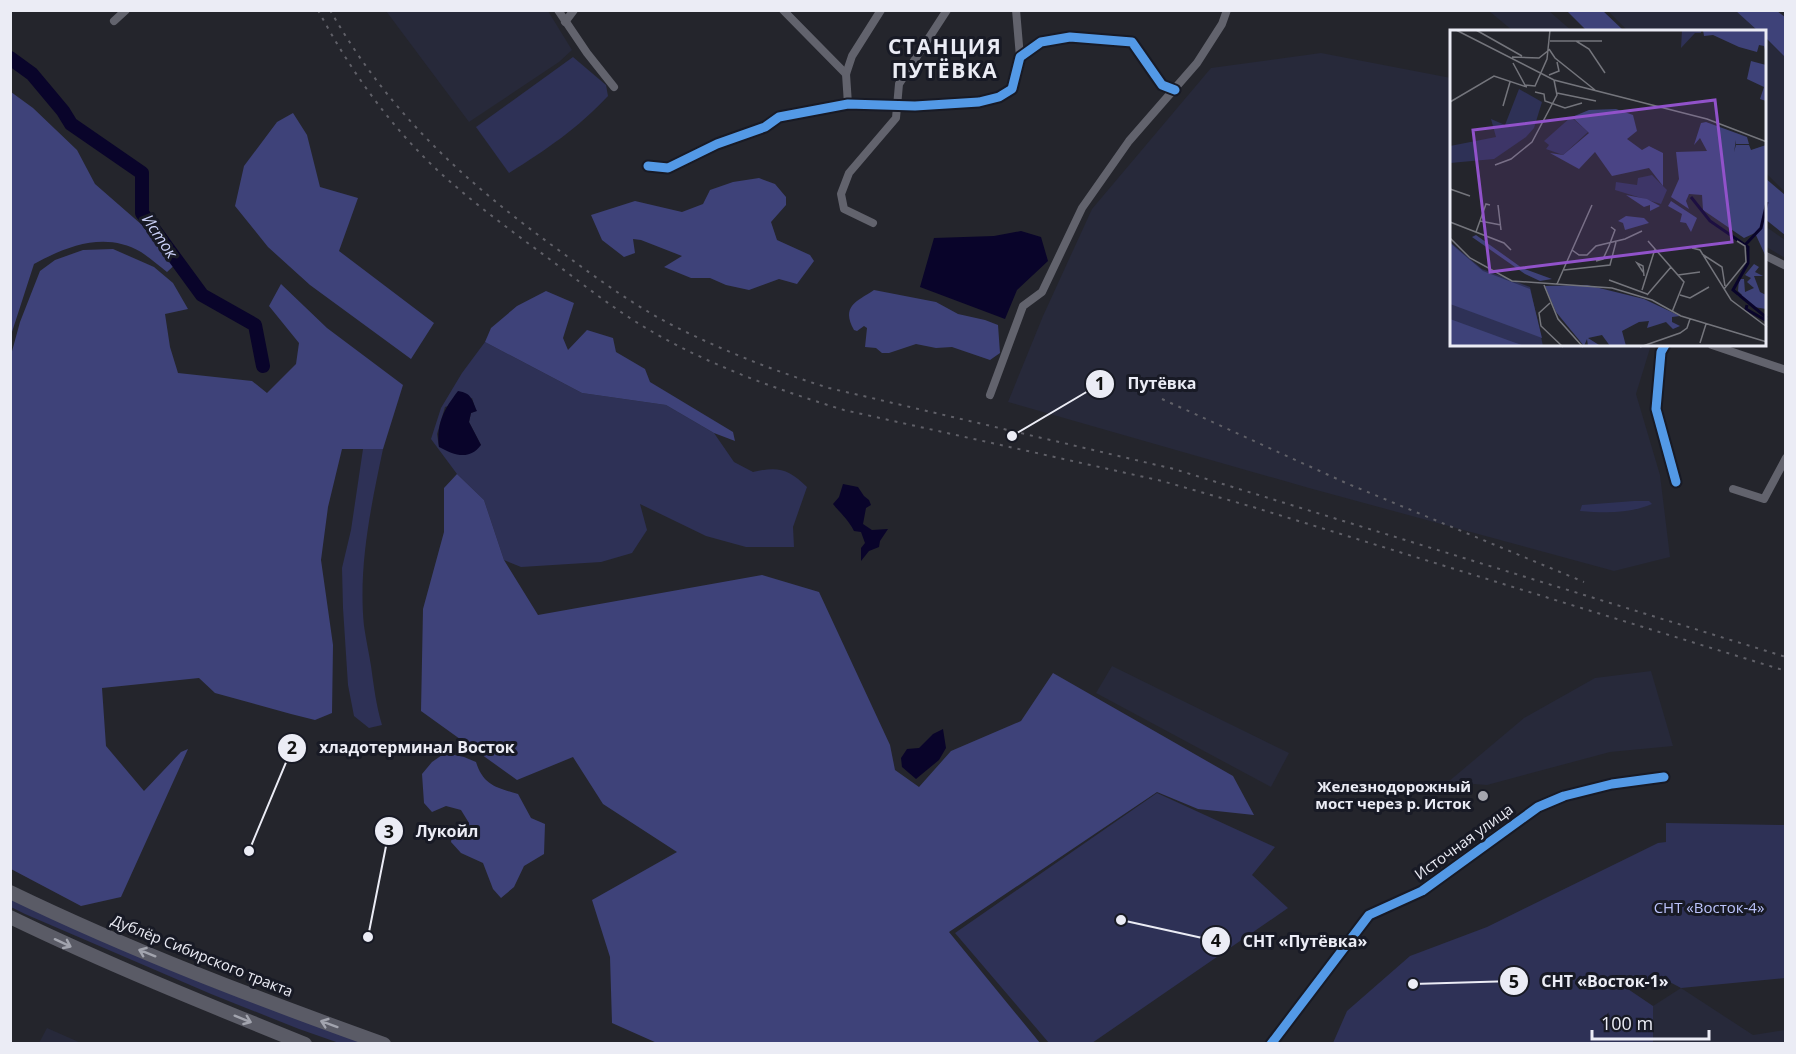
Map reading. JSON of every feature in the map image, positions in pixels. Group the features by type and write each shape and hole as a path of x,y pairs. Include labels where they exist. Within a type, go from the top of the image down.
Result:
{"main road":[{"name":"Дублёр Сибирского тракта","path":"10,892 75,923 161,959 384,1044"},
{"path":"10,917 163,987 305,1044"}],"street":[{"path":"114,21 126,10"},
{"path":"558,10 614,87"},
{"path":"565,22 574,10"},
{"path":"783,10 846,74"},
{"path":"848,104 846,74 852,56 881,10"},
{"path":"873,223 844,209 841,194 849,173 896,118 899,84 947,10"},
{"path":"648,166 668,168 717,144 765,127 779,117 848,104 944,105 979,102 999,97 1011,89 1020,57 1016,10"},
{"path":"990,395 1023,306 1042,292 1082,208 1128,141 1197,63 1222,24 1227,10"},
{"path":"1020,57 1041,42 1070,37 1132,42 1162,85 1175,90"},
{"path":"1766,256 1785,266"},
{"path":"1665,346 1656,409 1676,483"},
{"path":"1715,346 1785,370"},
{"path":"1733,489 1764,499 1785,458"},
{"name":"Источная улица","path":"1271,1044 1369,915 1422,891 1538,807 1564,796 1612,784 1665,777"}],"shaded area":[{"path":"386,11 548,11 572,50 559,62 469,122"},
{"path":"1489,11 1549,11 1571,30 1512,30"},
{"path":"1567,11 1603,11 1623,30 1586,30"},
{"path":"1608,11 1736,11 1757,30 1627,30"},
{"path":"1736,11 1777,11 1785,17 1785,57 1766,38 1766,30 1757,30"},
{"path":"1766,39 1785,57 1785,192 1766,173"},
{"path":"1321,53 1450,78 1450,346 1651,346 1636,394 1660,475 1670,557 1614,571 1309,488 1008,402 1043,316 1092,209 1211,68"},
{"path":"11,92 33,108 77,150 95,184 181,259 167,272 141,252 114,242 86,243 60,252 34,264 11,335"},
{"path":"293,113 307,135 320,187 358,198 339,251 434,323 411,359 310,285 268,247 235,206 244,166 277,122"},
{"path":"759,178 775,184 786,197 786,205 771,222 777,240 810,255 814,261 797,284 779,279 749,290 726,285 710,278 691,278 664,267 682,256 641,240 633,239 635,253 624,257 602,240 591,215 635,201 682,212 703,204 710,190 733,182"},
{"path":"1766,179 1785,195 1785,235 1766,220"},
{"path":"1766,227 1785,240 1785,258 1766,247"},
{"path":"1021,231 1041,237 1048,261 1017,290 1005,319 920,287 934,238 994,236"},
{"path":"113,249 154,267 173,283 188,309 165,314 170,347 178,373 252,381 267,393 296,364 299,343 269,306 281,284 327,328 403,385 383,449 342,449 328,507 321,560 333,645 332,713 315,720 291,714 215,693 199,678 102,688 106,746 144,791 181,752 188,749 121,897 81,906 11,869 11,355 20,322 40,271 55,260 83,250"},
{"path":"874,290 936,302 958,314 998,325 1000,353 990,360 952,347 936,348 916,344 882,353 876,348 865,347 867,328 864,326 857,331 854,330 849,315 856,302"},
{"path":"546,291 574,303 563,338 568,350 587,330 613,338 616,352 645,369 650,382 733,432 735,441 714,433 666,405 582,393 485,342 491,328 517,306"},
{"path":"458,391 469,395 477,411 471,413 469,422 481,445 466,455 456,454 439,447 438,439 442,417"},
{"path":"457,474 484,500 504,560 538,615 762,575 819,592 890,745 895,770 919,787 951,751 1021,721 1053,673 1233,776 1254,815 1198,809 1157,792 949,932 1040,1043 657,1043 612,1023 610,957 592,900 677,852 603,804 573,757 517,780 421,711 423,609 444,532 444,488"},
{"path":"843,484 858,487 869,500 871,505 866,508 863,524 872,530 888,529 879,547 869,551 861,561 861,548 865,543 861,532 854,531 833,504 839,497"},
{"path":"1112,666 1289,753 1271,787 1096,693"},
{"path":"1651,671 1673,746 1610,752 1487,785 1448,782 1524,718 1595,678"},
{"path":"943,729 946,748 939,760 916,779 902,767 901,758 907,749 919,748 933,734"},
{"path":"445,753 476,762 487,781 518,794 531,818 545,824 544,854 524,866 514,887 501,898 493,889 483,863 461,853 451,842 453,831 469,823 461,810 446,806 432,812 424,803 422,774 432,762"},
{"path":"1681,988 1753,1035 1785,1030 1785,1043 1653,1044 1653,1006"},
{"path":"47,1028 81,1043 39,1043"}],"green space":[{"path":"573,57 606,85 608,96 585,119 561,138 509,173 476,127"},
{"path":"485,342 582,393 666,405 714,433 734,462 753,472 769,469 783,470 807,487 793,527 794,547 746,547 706,536 640,504 647,530 632,553 601,562 521,567 504,560 484,500 457,474 431,439 441,408 462,373","holes":["472,398 476,411 471,413 469,422 481,445 439,447 437,434 445,407"]},
{"path":"363,449 383,449 364,559 364,626 382,725 369,728 354,716 348,685 342,568 351,530"},
{"path":"1649,501 1652,504 1625,511 1580,511 1582,505"},
{"path":"1157,793 1275,847 1252,875 1288,908 1092,1043 1049,1043 955,933"},
{"name":"СНТ «Восток-4»","path":"1666,823 1785,825 1785,978 1681,988 1664,979 1622,985 1653,1006 1653,1043 1333,1043 1347,1011 1410,956 1487,927 1658,843 1666,842"},
{"path":"10,898 212,987 363,1043 339,1043 211,994 25,914 11,907"}],"waterway":[{"name":"Исток","path":"10,58 32,74 71,124 142,173 142,213 202,295 255,325 263,366"}],"railway":[{"path":"318,10 342,53 384,112 447,179 501,223 623,314 674,344 721,366 844,410 1162,481 1253,507 1786,671"},
{"path":"330,10 378,83 433,145 463,174 529,228 616,291 670,324 709,343 829,388 1174,469 1786,657"},
{"path":"1162,399 1346,483 1584,582"}],"cycle path":[{"path":"648,166 668,168 717,144 765,127 779,117 848,104 915,106 979,102 999,97 1012,89 1020,57 1041,42 1070,37 1132,42 1162,85 1175,90"},
{"path":"1664,346 1661,352 1656,409 1676,482"},
{"path":"1271,1044 1369,915 1422,891 1538,807 1564,796 1612,784 1664,777"}],"place":[{"name":"Путёвка","path":"1012,436"},
{"name":"Железнодорожный мост через р. Исток","path":"1483,796"},
{"name":"хладотерминал Восток","path":"249,851"},
{"name":"СНТ «Путёвка»","path":"1121,920"},
{"name":"Лукойл","path":"368,937"},
{"name":"СНТ «Восток-1»","path":"1413,984"}],"district":[{"name":"СТАНЦИЯ ПУТЁВКА","path":"945,59"}]}
